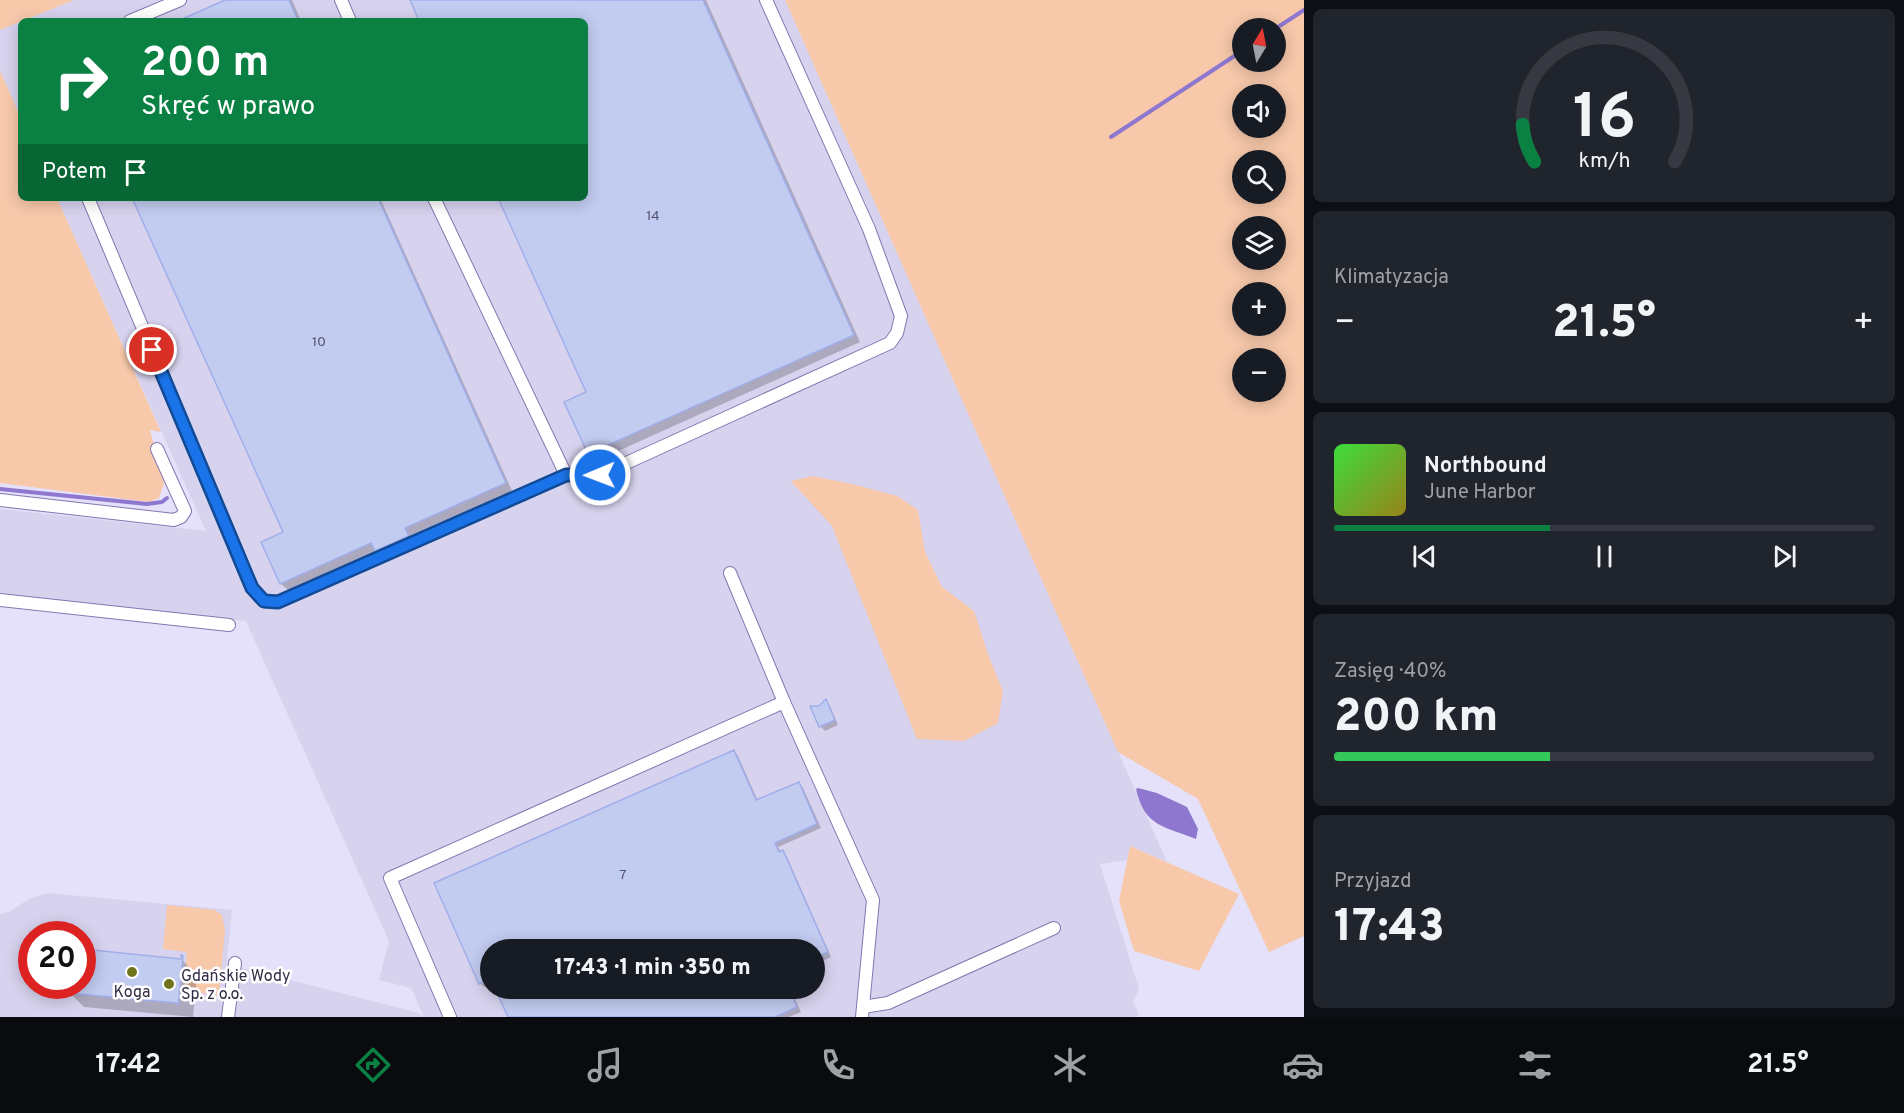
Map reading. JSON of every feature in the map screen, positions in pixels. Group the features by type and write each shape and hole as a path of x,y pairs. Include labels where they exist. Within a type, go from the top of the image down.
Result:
{"lane":[{"path":"137,18 180,0"},
{"path":"340,0 349,18"},
{"path":"89,201 252,588 264,601 278,602 566,475 600,475 890,343 897,333 901,316 869,229 766,0"},
{"path":"435,201 566,475"},
{"path":"0,500 174,520 181,517 185,511 157,449"},
{"path":"730,573 784,702 873,900 862,1012 888,1004 1054,928"},
{"path":"0,600 229,625"},
{"path":"450,1017 390,878 784,702"},
{"path":"228,1017 235,963"}],"shaded area":[{"path":"0,0 74,0 30,18 18,18 18,23 0,30"},
{"path":"74,0 785,0 1167,862 1131,846 1127,860 1100,864 1139,989 1133,1002 1139,1015 1135,1017 424,1017 411,988 379,980 389,941 246,621 0,594 0,509 206,531 58,201 588,201 588,18 29,18"},
{"path":"785,0 1304,0 1304,936 1269,952 1198,799 1118,752"},
{"path":"18,22 18,111 0,71 0,30"},
{"path":"0,71 18,111 18,201 58,201 161,432 150,430 164,483 159,498 149,502 0,483"},
{"path":"813,476 897,496 918,510 925,552 942,587 974,611 1003,691 998,723 964,741 917,739 832,526 791,481"},
{"path":"1136,789 1157,793 1187,807 1198,829 1196,839 1166,828 1151,819 1140,802"},
{"path":"1130,846 1239,894 1199,971 1134,951 1119,901"},
{"path":"47,893 232,910 221,1017 0,1017 0,914 9,912 29,899"},
{"path":"167,905 215,910 222,915 225,929 219,995 183,991 187,952 163,949"},
{"path":"243,968 419,1013 423,1017 233,1017 237,970"}],"building":[{"path":"225,0 289,0 297,18 185,18"},
{"path":"410,0 703,0 854,335 588,454 564,402 586,392 499,201 588,201 588,18 418,18"},
{"path":"133,201 379,201 506,483 405,528 409,536 375,551 371,543 280,584 261,542 283,532"},
{"path":"826,699 835,720 819,727 810,706 819,706"},
{"path":"734,750 756,800 799,782 817,824 775,843 779,852 783,850 822,939 480,939 479,984 434,883"},
{"name":"Koga","path":"96,950 181,959 181,955 183,956 178,1006 177,1003 96,996"},
{"path":"500,999 794,999 797,1007 775,1017 508,1017"}],"waterway":[{"path":"1286,22 1304,10"},
{"path":"1111,137 1232,58"},
{"path":"0,489 147,504 162,502 167,498"}],"place":[{"name":"Koga","path":"132,972"},
{"name":"Gdańskie Wody Sp. z o.o.","path":"169,984"}],"route":[{"path":"152,350 252,588 264,601 278,602 566,475 600,475"}]}
